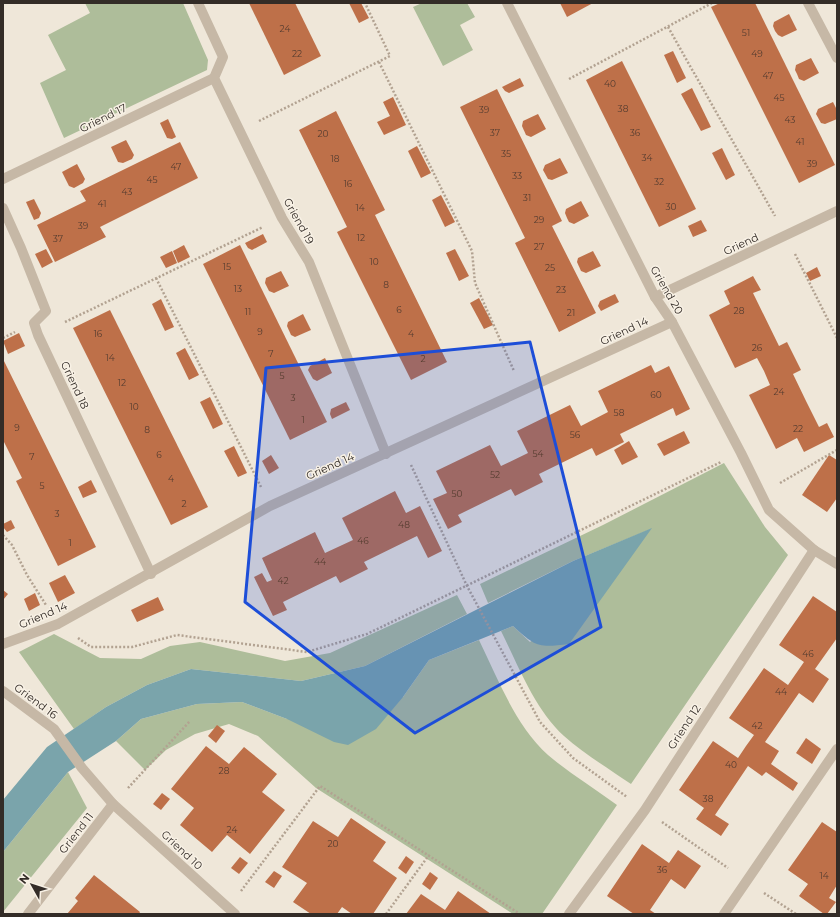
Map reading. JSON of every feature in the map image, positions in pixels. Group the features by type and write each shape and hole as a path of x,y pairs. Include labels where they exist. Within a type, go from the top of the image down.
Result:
{"street":[{"path":"198,3 223,57 214,78"},
{"name":"Griend 20","path":"507,3 655,296 672,322 742,453 769,510 814,550 837,564"},
{"path":"808,3 837,58"},
{"name":"Griend 19","path":"214,78 282,218 309,262 386,454"},
{"name":"Griend 17","path":"3,179 214,78"},
{"name":"Griend 18","path":"3,208 21,248 46,311 34,323 38,335 151,574"},
{"name":"Griend","path":"655,296 837,211"},
{"name":"Griend 14","path":"3,644 58,624 151,574 270,506 402,447 672,322"},
{"name":"Griend 12","path":"569,914 645,810 814,550"},
{"name":"Griend 16","path":"3,691 54,729"},
{"name":"Griend 10","path":"54,729 82,768 113,804 231,912"},
{"path":"724,914 837,749"},
{"name":"Griend 11","path":"28,914 113,804"}],"path":[{"path":"240,131 390,56 365,3"},
{"path":"550,90 712,3"},
{"path":"668,27 786,236 837,338"},
{"path":"379,62 472,251 475,282 523,391"},
{"path":"38,335 282,218"},
{"path":"156,278 270,506"},
{"path":"402,447 467,586 495,640"},
{"path":"761,493 837,450"},
{"path":"3,535 12,545 27,575 58,624 91,647 132,647 177,635 307,652 367,634 742,453"},
{"path":"113,804 190,721"},
{"path":"231,912 320,786 520,914"},
{"path":"386,914 428,855"}],"highlighted area":[{"path":"530,342 601,627 415,733 245,602 266,368"}],"green space":[{"path":"85,3 183,3 208,60 207,70 64,138 40,83 66,70 48,35 90,13"},
{"path":"422,3 467,3 475,17 460,25 473,50 443,66 413,7"},
{"path":"724,463 765,527 788,555 631,784 579,749 553,725 528,686 501,631 513,626 530,642 651,529 573,561 488,603 480,584 603,525"},
{"path":"457,595 467,614 365,666 301,681 191,669 147,685 106,707 74,729 19,652 54,634 100,658 141,659 170,646 200,642 285,661 330,653"},
{"path":"479,640 508,701 536,743 556,762 617,805 542,914 513,914 316,788 258,736 229,724 195,734 166,750 145,770 116,741 141,719 197,704 242,702 287,719 403,697 429,660"},
{"path":"68,772 87,808 3,912 3,852"}],"water":[{"path":"652,528 569,644 544,646 533,642 513,626 429,660 403,697 376,729 348,745 334,742 287,719 242,702 197,704 141,719 116,741 68,772 3,852 3,800 47,747 106,707 147,685 191,669 301,681 365,666 573,561"}],"building":[{"path":"249,3 295,3 321,56 284,75"},
{"path":"349,3 361,3 369,18 359,23"},
{"path":"560,3 593,3 567,17"},
{"path":"720,3 755,3 835,165 799,183 711,7"},
{"path":"789,14 797,30 782,37 775,31 773,26 774,22"},
{"path":"673,51 686,78 677,83 664,55"},
{"path":"811,58 819,73 804,81 799,79 795,70 796,65"},
{"path":"622,61 696,209 659,227 586,80"},
{"path":"520,78 524,86 509,93 502,87"},
{"path":"692,88 711,127 701,131 681,94"},
{"path":"497,89 562,221 552,226 596,313 559,332 515,243 525,238 460,107"},
{"path":"393,97 406,125 384,135 377,122 390,116 383,102"},
{"path":"833,102 837,110 837,119 825,124 821,123 816,114 818,109"},
{"path":"336,111 385,210 375,215 447,362 411,380 337,232 347,227 299,130"},
{"path":"538,114 546,129 531,137 526,135 522,126 523,121"},
{"path":"168,119 176,137 172,139 167,138 160,123"},
{"path":"126,140 134,155 132,159 123,163 118,162 111,147"},
{"path":"180,142 198,178 100,227 106,237 55,262 37,225 86,201 80,191"},
{"path":"417,146 431,173 421,178 408,151"},
{"path":"722,148 735,175 726,180 712,153"},
{"path":"560,158 568,173 552,180 548,179 543,170 545,165"},
{"path":"77,164 85,179 83,183 74,188 69,186 62,172"},
{"path":"441,195 455,222 445,227 432,200"},
{"path":"34,199 41,213 39,218 34,220 26,202"},
{"path":"581,201 589,216 574,224 569,222 565,213 566,209"},
{"path":"701,220 707,231 693,237 688,226"},
{"path":"263,234 267,242 252,250 248,248 245,243"},
{"path":"184,245 190,257 178,263 173,251"},
{"path":"240,245 327,422 290,440 203,264"},
{"path":"46,249 53,262 42,268 35,254"},
{"path":"455,249 469,276 459,281 446,253"},
{"path":"172,251 177,263 166,268 160,257"},
{"path":"593,251 601,266 586,273 581,271 577,262 578,258"},
{"path":"817,267 821,276 810,281 806,273"},
{"path":"281,271 289,286 274,293 269,291 265,283 266,278"},
{"path":"753,276 761,290 753,293 779,346 787,342 801,370 793,374 819,427 827,423 834,437 804,452 797,438 776,449 749,395 770,385 764,371 757,358 735,368 709,315 730,304 724,291"},
{"path":"615,294 619,302 601,311 598,306 600,301"},
{"path":"479,298 493,325 484,329 470,303"},
{"path":"161,299 174,327 165,331 152,304"},
{"path":"110,310 208,507 171,525 73,328"},
{"path":"303,314 311,330 295,337 291,335 287,326 288,322"},
{"path":"19,333 25,346 8,354 3,341"},
{"path":"185,348 199,375 189,380 176,353"},
{"path":"325,358 332,373 317,381 313,379 308,370 310,366"},
{"path":"3,359 96,547 58,566 16,481 22,478 3,440"},
{"path":"651,365 655,373 669,366 690,409 676,416 673,408 620,434 624,442 596,456 592,448 539,474 543,482 515,496 511,489 458,515 462,522 448,529 433,499 447,493 436,471 490,445 501,466 528,453 517,431 570,405 581,426 608,412 598,391"},
{"path":"210,397 223,424 213,429 200,402"},
{"path":"346,402 350,410 332,419 330,414 331,409"},
{"path":"684,431 690,443 664,456 657,444"},
{"path":"629,441 638,457 622,465 614,450"},
{"path":"234,446 247,473 238,477 224,451"},
{"path":"271,455 279,468 269,474 262,461"},
{"path":"829,455 837,460 837,498 827,512 802,495"},
{"path":"91,480 97,492 83,498 78,487"},
{"path":"395,491 406,513 420,506 442,551 428,558 417,536 364,562 368,569 340,583 336,576 283,602 287,610 273,616 254,577 262,573 267,582 272,580 262,558 315,532 325,553 353,540 342,518"},
{"path":"11,520 15,528 7,532 3,527 3,524"},
{"path":"65,575 75,593 58,602 49,583"},
{"path":"3,590 8,594 3,600"},
{"path":"35,593 40,605 29,611 24,599"},
{"path":"813,596 837,612 837,638 815,669 829,679 813,703 799,693 765,742 779,751 771,764 798,783 793,791 766,772 762,776 748,766 715,815 729,824 721,836 696,819 704,808 679,790 713,741 738,758 754,735 729,718 764,668 788,685 804,662 779,645"},
{"path":"158,597 164,610 137,622 131,610"},
{"path":"217,725 225,731 216,743 208,736"},
{"path":"806,738 821,749 812,764 796,753"},
{"path":"206,746 229,764 244,747 277,774 262,792 285,810 250,854 227,835 212,852 180,825 194,808 171,789"},
{"path":"162,793 170,799 161,810 153,804"},
{"path":"351,818 386,842 373,861 397,878 373,914 352,914 342,907 337,914 311,914 293,902 307,883 282,867 313,821 338,837"},
{"path":"822,822 837,832 837,885 829,898 836,902 827,914 824,914 799,896 808,884 788,870"},
{"path":"642,844 669,863 678,850 701,866 685,889 671,879 650,910 656,914 634,914 607,896"},
{"path":"406,856 414,862 406,874 398,868"},
{"path":"240,857 248,863 239,874 231,868"},
{"path":"274,871 282,876 274,888 265,882"},
{"path":"430,872 438,878 430,890 422,884"},
{"path":"94,875 140,912 139,914 67,914 78,901 75,898"},
{"path":"458,891 491,914 406,914 421,894 445,910"}]}
